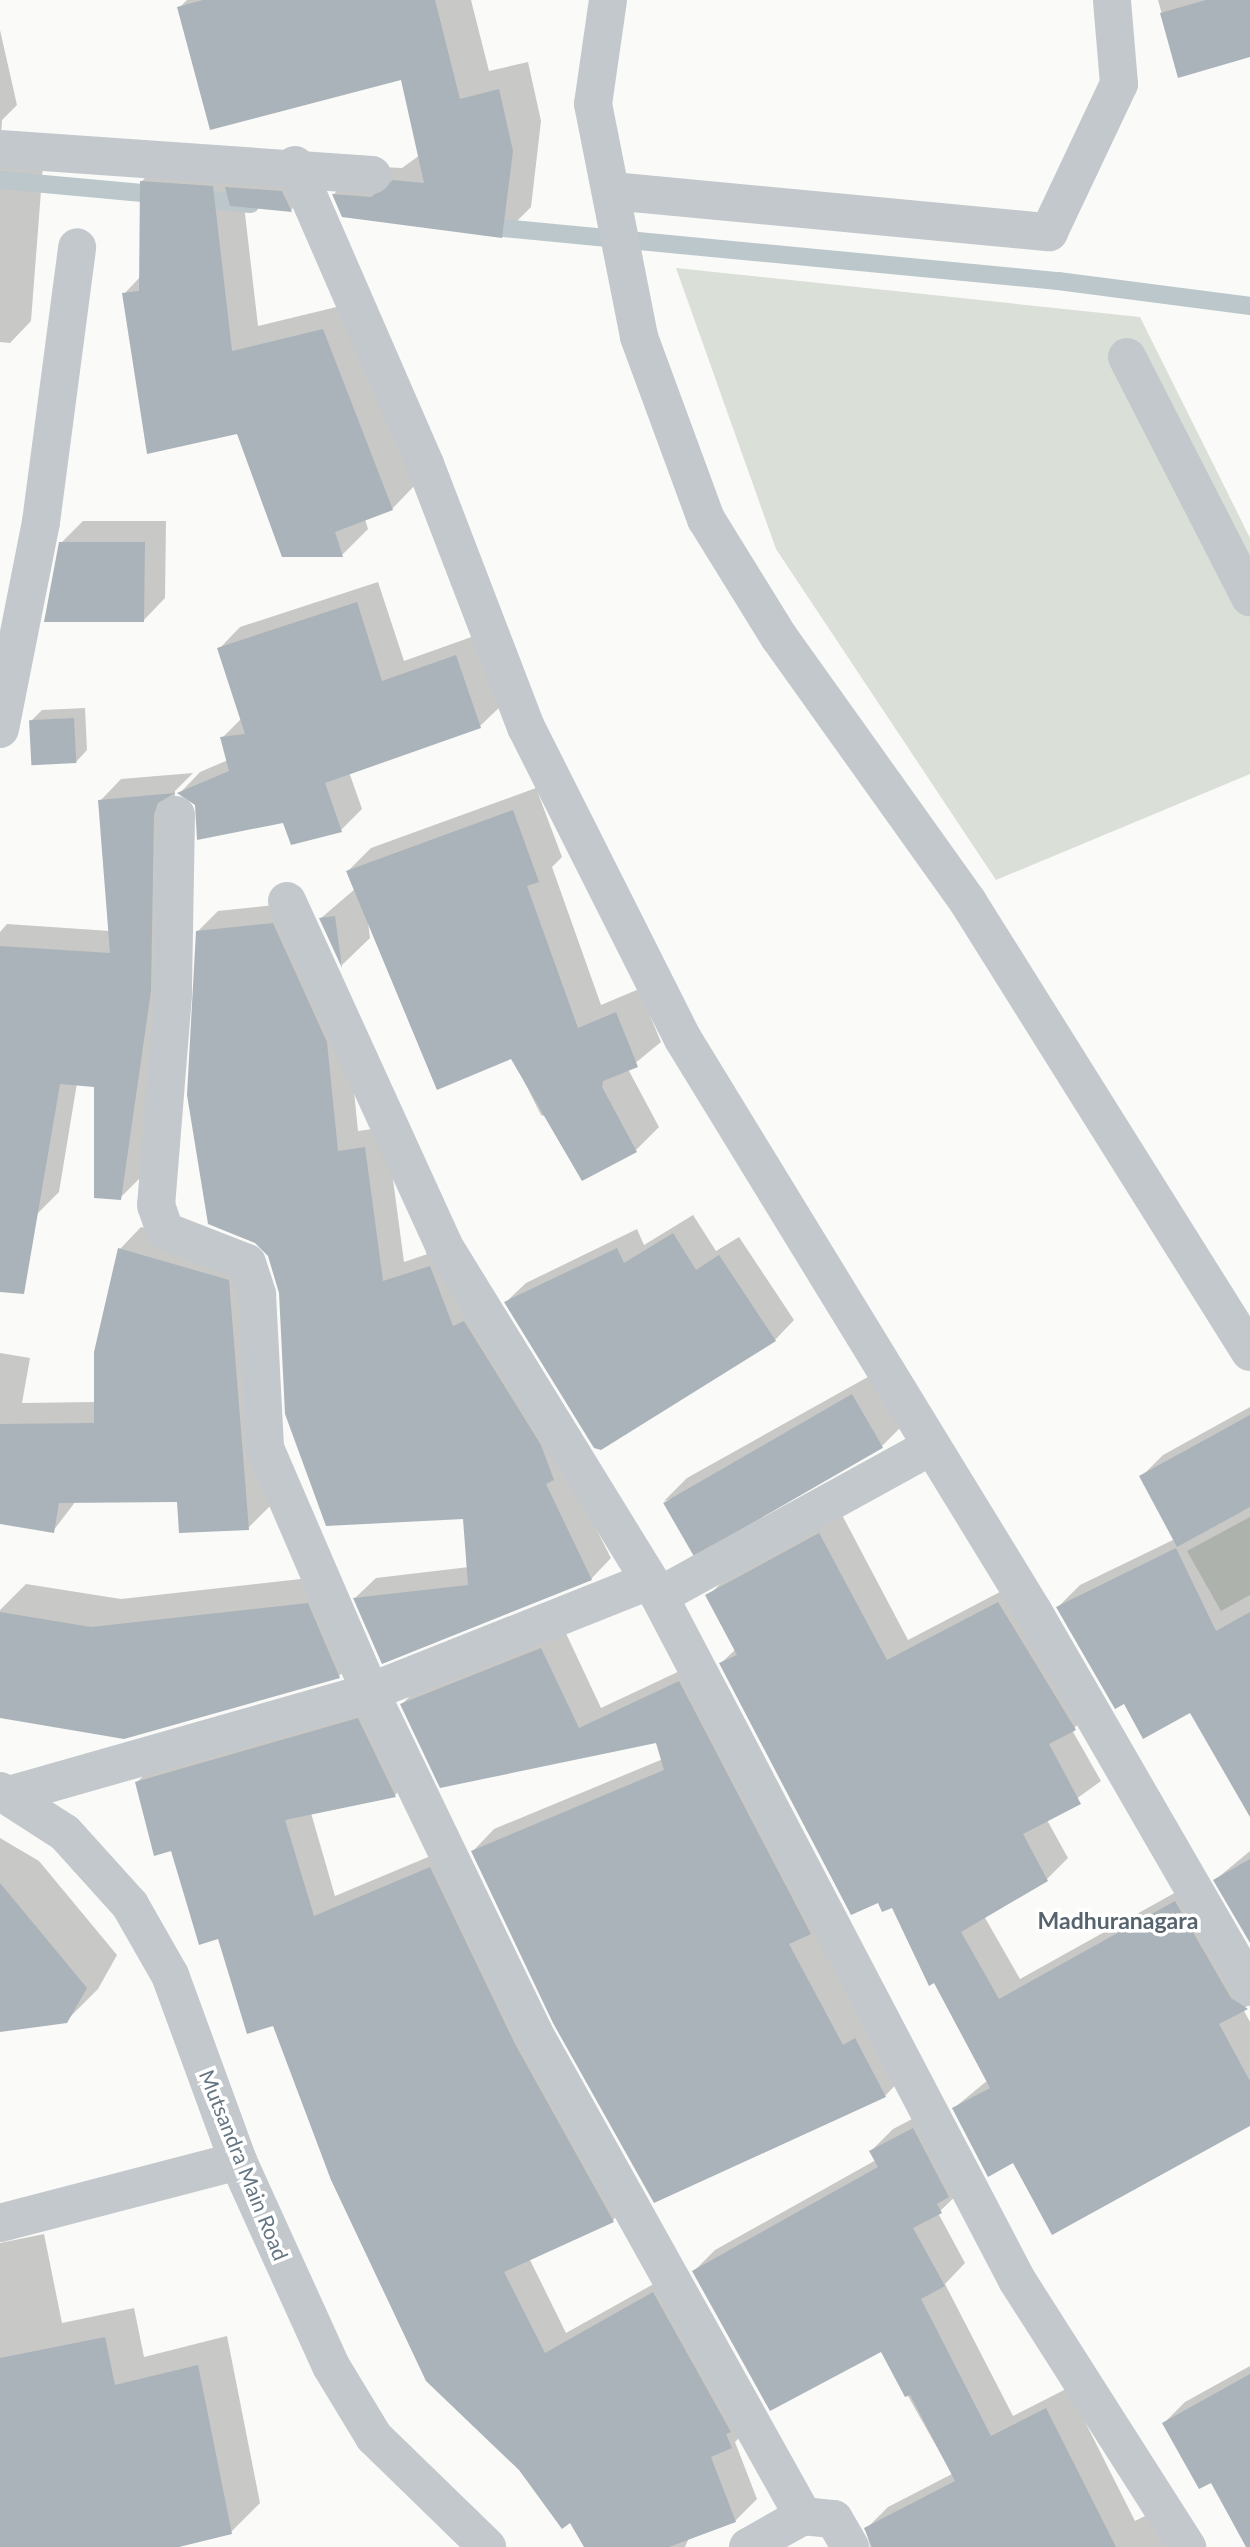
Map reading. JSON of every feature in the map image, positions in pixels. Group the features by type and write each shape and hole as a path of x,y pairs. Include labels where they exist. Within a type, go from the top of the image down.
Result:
{"street":[{"path":"608,0 593,104 639,337 706,519 779,637 968,902 1250,1352"},
{"path":"612,191 1049,232 1119,84 1112,0"},
{"path":"0,149 295,165 372,175"},
{"path":"295,165 425,464 526,727 682,1038 930,1447 1250,1987"},
{"path":"0,729 41,522 77,247"},
{"path":"1127,356 1250,597"},
{"path":"176,815 173,995 156,1205 165,1231 247,1263 257,1294 265,1448 370,1692 534,2033 803,2516"},
{"path":"287,901 444,1246 652,1589 1017,2280 1187,2547"},
{"path":"4,1793 370,1692 652,1589 930,1447"},
{"name":"Mutsandra Main Road","path":"4,1793 65,1833 130,1905 170,1975 238,2161 331,2366 374,2437 487,2547"},
{"path":"0,2223 238,2161"},
{"path":"748,2547 803,2516 834,2519 850,2547"}],"shaded area":[{"path":"676,268 1140,317 1250,538 1250,774 996,880 776,549"},
{"path":"1250,1517 1250,1595 1221,1611 1187,1551"}],"building":[{"path":"203,0 435,0 460,99 499,89 513,151 502,238 342,217 332,194 371,197 393,180 424,183 401,80 210,130 177,7"},
{"path":"1206,0 1250,0 1250,57 1178,78 1160,13"},
{"path":"140,181 213,186 232,351 323,329 393,510 335,532 343,557 282,557 237,434 147,454 122,293 139,291"},
{"path":"225,187 282,191 292,212 230,206"},
{"path":"59,542 145,542 144,622 44,622"},
{"path":"357,602 382,681 456,655 481,728 325,783 342,832 291,845 283,823 197,840 195,805 177,793 229,771 220,737 245,734 217,648"},
{"path":"74,718 76,763 31,765 29,720"},
{"path":"175,793 158,803 154,815 151,991 121,1200 94,1198 94,1087 60,1084 24,1294 0,1292 0,946 110,953 98,800"},
{"path":"513,810 539,882 527,886 578,1028 616,1012 638,1067 603,1081 602,1087 637,1152 582,1181 511,1059 437,1090 346,871"},
{"path":"335,916 342,968 319,918"},
{"path":"273,923 327,1042 338,1151 365,1147 383,1281 430,1266 453,1326 464,1321 541,1445 554,1480 546,1484 592,1580 382,1664 353,1598 468,1585 463,1519 326,1526 285,1414 279,1293 268,1256 255,1243 208,1224 187,1095 196,931"},
{"path":"673,1233 696,1270 719,1255 776,1341 601,1450 594,1448 504,1302 617,1248 624,1263"},
{"path":"118,1248 229,1280 249,1530 179,1533 177,1502 59,1503 54,1533 0,1524 0,1424 94,1423 94,1352"},
{"path":"852,1394 883,1448 694,1557 663,1503"},
{"path":"1250,1415 1250,1507 1177,1547 1139,1476"},
{"path":"819,1533 887,1660 998,1602 1076,1730 1049,1744 1081,1804 1023,1834 1048,1881 961,1932 999,1999 1175,1901 1231,1998 1248,2009 1219,2024 1250,2081 1250,2126 1052,2235 1013,2163 988,2177 952,2108 990,2088 934,1983 929,1986 892,1908 882,1912 878,1903 851,1915 719,1663 737,1655 705,1595"},
{"path":"1176,1548 1216,1631 1250,1612 1250,1817 1190,1713 1143,1739 1124,1704 1115,1709 1056,1607"},
{"path":"308,1603 340,1678 124,1739 0,1718 0,1612 91,1627"},
{"path":"541,1648 579,1728 679,1681 811,1934 789,1944 843,2045 855,2038 886,2097 654,2203 553,2023 471,1851 664,1770 656,1743 440,1788 400,1704"},
{"path":"358,1718 396,1797 285,1820 314,1916 430,1867 515,2044 614,2222 504,2272 545,2353 653,2292 731,2432 726,2434 732,2448 711,2457 736,2522 669,2547 584,2547 570,2523 562,2529 519,2470 426,2381 331,2180 273,2026 247,2034 218,1939 199,1945 171,1851 154,1856 135,1782"},
{"path":"1250,1859 1250,1943 1213,1880"},
{"path":"0,1883 87,1988 67,2023 0,2032"},
{"path":"913,2128 949,2197 937,2204 942,2213 913,2228 945,2286 921,2299 991,2436 1046,2408 1116,2547 872,2547 864,2528 955,2481 910,2395 905,2397 881,2352 770,2411 692,2271 878,2167 869,2151"},
{"path":"105,2337 115,2385 198,2365 232,2534 179,2547 0,2547 0,2358"},
{"path":"1250,2374 1250,2547 1246,2547 1211,2483 1199,2489 1162,2423"}],"waterway":[{"path":"0,180 164,195"},
{"path":"192,198 251,204"},
{"path":"481,226 1058,281 1250,306"}],"district":[{"name":"Madhuranagara","path":"1118,1920"}]}
